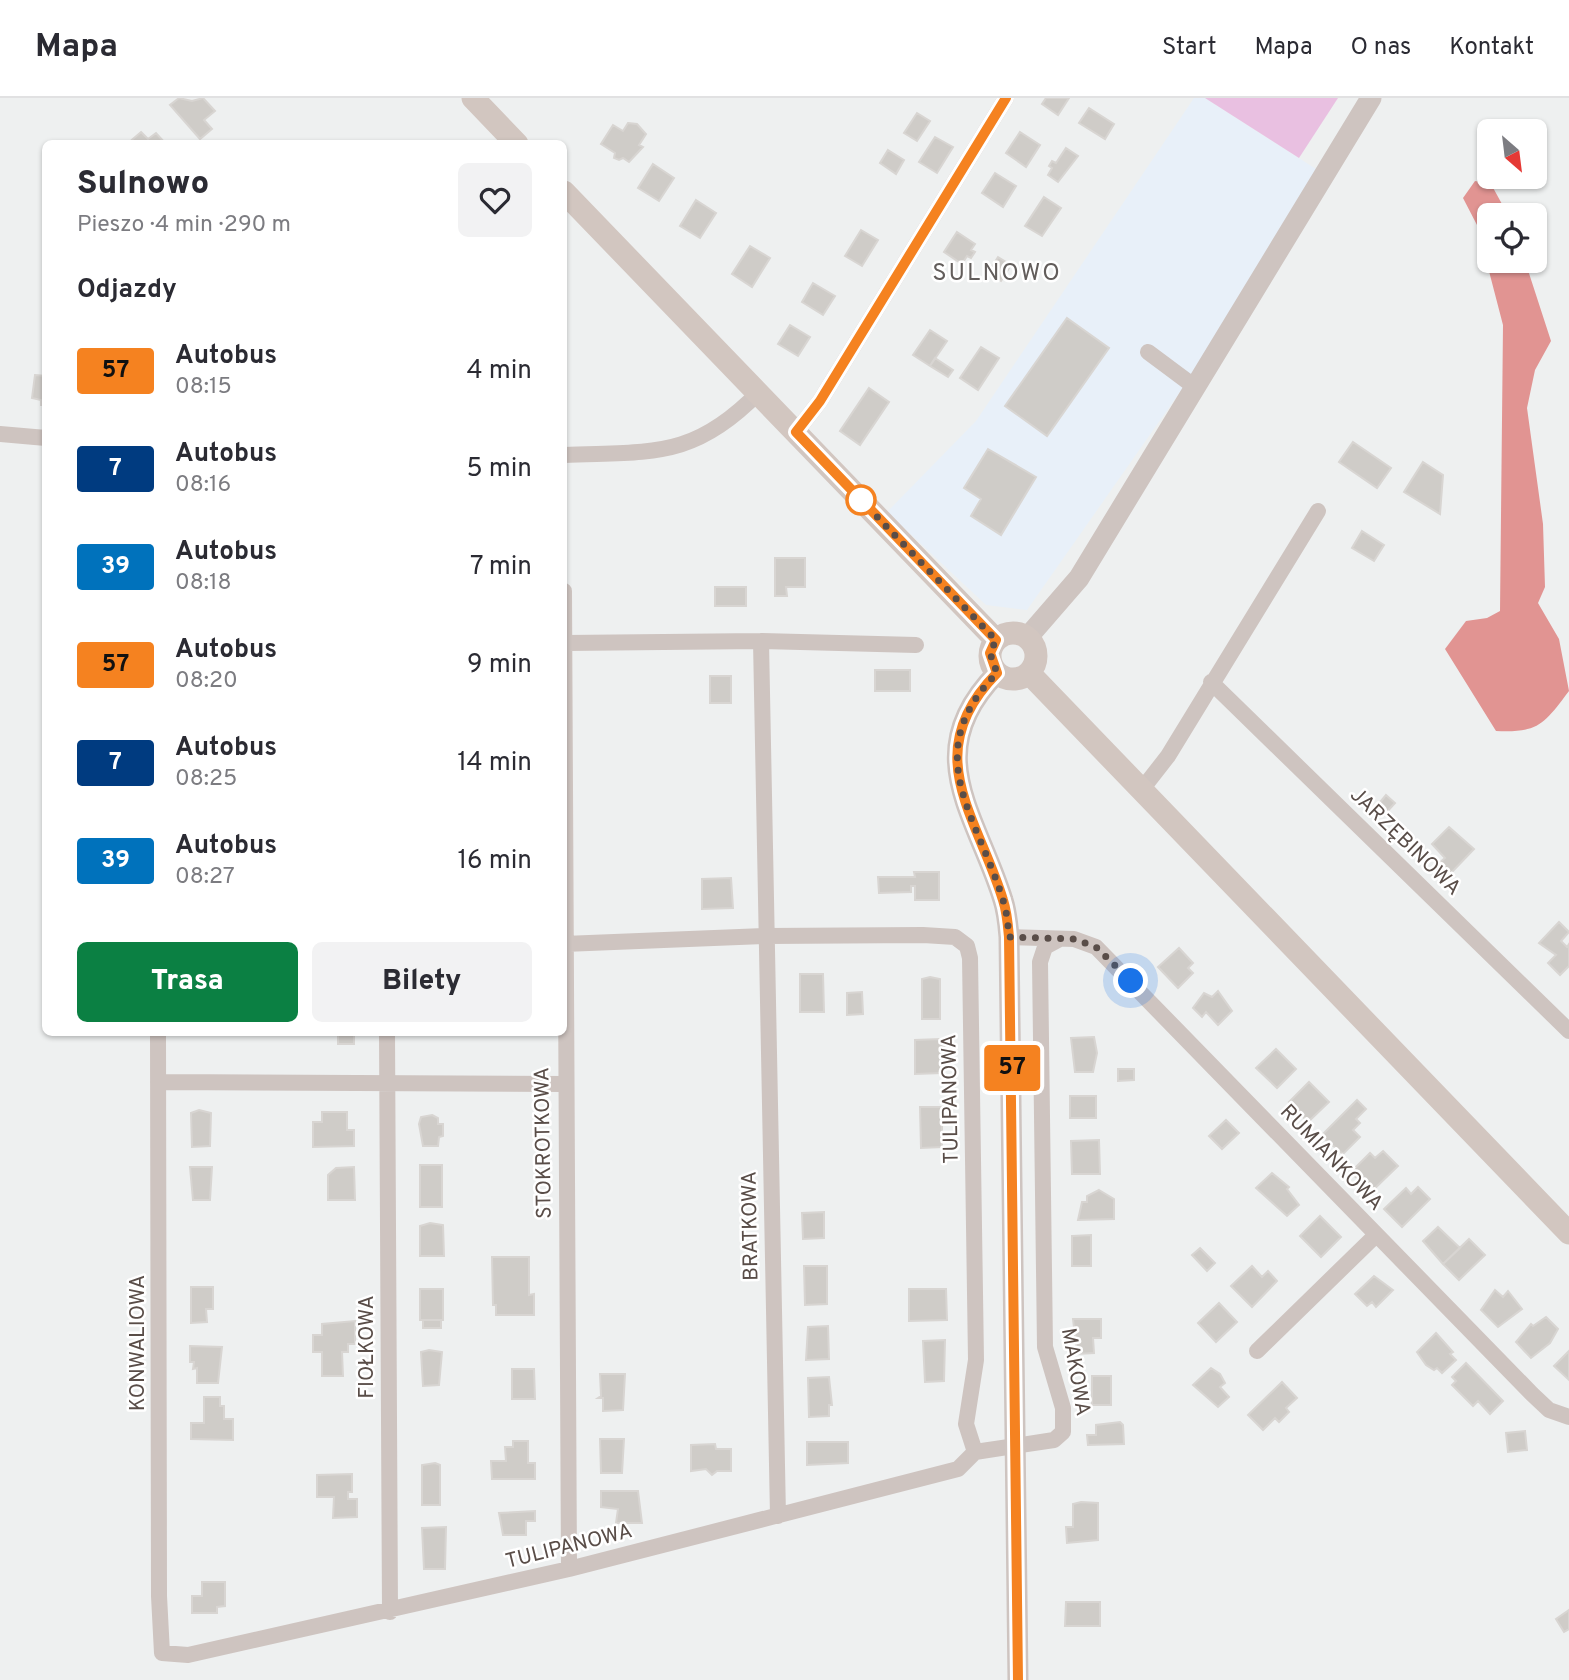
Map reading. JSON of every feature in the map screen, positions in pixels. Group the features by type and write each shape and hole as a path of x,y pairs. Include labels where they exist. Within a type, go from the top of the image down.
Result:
{"main road":[{"path":"473,98 513,140"},
{"path":"567,195 996,640"},
{"path":"1008,633 1027,638 1036,651 1036,659 1029,673 1016,679 997,673 990,653 996,640 1008,633"},
{"path":"1029,673 1143,788 1569,1233"}],"street":[{"path":"796,432 820,401 1006,98"},
{"path":"1027,638 1079,578 1371,98"},
{"path":"1147,352 1195,387"},
{"path":"567,455 663,450 698,440 731,420 759,392"},
{"path":"0,434 42,438"},
{"path":"1143,788 1168,756 1318,511"},
{"path":"567,643 761,641 916,645"},
{"name":"BRATKOWA","path":"761,641 778,1516"},
{"path":"997,673 979,693 963,720 958,748 958,774 963,799 1004,902 1009,937 1018,1680"},
{"name":"JARZĘBINOWA","path":"1211,682 1569,1031"},
{"name":"TULIPANOWA","path":"767,936 923,934 954,937 967,946 970,958 976,1360 966,1424 975,1452"},
{"path":"567,944 767,936"},
{"name":"RUMIANKOWA","path":"1009,937 1074,939 1096,947 1532,1394 1549,1410 1569,1417"},
{"name":"MAKOWA","path":"1015,1447 1054,1440 1063,1432 1063,1408 1045,1347 1042,1186 1040,962 1045,947 1058,940"},
{"name":"KONWALIOWA","path":"158,1036 159,1595 162,1653"},
{"name":"FIOŁKOWA","path":"387,1036 390,1612"},
{"name":"STOKROTKOWA","path":"565,1036 569,1569"},
{"path":"158,1082 565,1084"},
{"path":"1257,1351 1376,1235"},
{"name":"TULIPANOWA","path":"162,1653 188,1655 390,1612 569,1569 958,1469 975,1452 1015,1447"}],"shaded area":[{"path":"1194,98 1205,98 1330,178 1027,610 986,605 887,512 976,421"},
{"path":"1205,98 1338,98 1299,158"},
{"path":"1475,181 1477,189 1494,189 1501,203 1477,203 1477,225 1463,198"},
{"path":"1489,273 1529,273 1551,341 1535,370 1527,408 1543,524 1545,587 1538,603 1559,639 1569,691 1539,724 1522,730 1496,731 1445,649 1466,621 1487,618 1500,611 1503,325"}],"building":[{"path":"179,98 192,101 203,98 215,111 204,120 212,129 200,139 170,105"},
{"path":"1046,98 1069,98 1058,115 1042,104"},
{"path":"1089,108 1114,124 1105,139 1079,123"},
{"path":"917,113 930,121 917,141 904,133"},
{"path":"628,123 637,124 646,134 639,145 643,147 629,162 623,158 614,158 615,153 601,144 613,125 623,131"},
{"path":"141,132 148,139 156,133 162,140 132,140"},
{"path":"1020,132 1040,145 1026,167 1006,153"},
{"path":"935,137 953,147 937,173 919,162"},
{"path":"1066,148 1078,156 1058,182 1048,175 1052,168 1049,166 1052,161 1056,163"},
{"path":"888,150 904,160 896,174 880,163"},
{"path":"653,164 674,178 659,201 638,188"},
{"path":"995,173 1016,186 1003,207 982,193"},
{"path":"1044,197 1061,208 1042,236 1025,226"},
{"path":"696,200 716,213 700,238 680,226"},
{"path":"861,230 878,240 862,266 845,256"},
{"path":"957,232 975,244 971,250 975,252 971,258 967,256 962,264 944,252"},
{"path":"750,246 770,258 752,287 732,274"},
{"path":"998,257 1011,265 1001,281 988,273"},
{"path":"813,283 835,296 823,315 802,302"},
{"path":"1067,318 1109,348 1047,436 1005,406"},
{"path":"790,325 810,337 798,356 778,344"},
{"path":"930,330 947,341 930,366 913,355"},
{"path":"981,347 999,358 978,390 960,378"},
{"path":"935,358 953,370 948,377 930,366"},
{"path":"35,375 42,376 42,405 41,400 32,398"},
{"path":"869,388 889,402 860,445 840,431"},
{"path":"1353,442 1391,468 1377,488 1339,462"},
{"path":"988,449 1036,477 1001,535 971,516 981,499 964,488"},
{"path":"1423,462 1443,475 1440,514 1404,492"},
{"path":"1362,531 1384,545 1374,561 1352,548"},
{"path":"775,558 805,558 805,587 786,587 787,596 775,596"},
{"path":"715,587 746,587 746,606 715,606"},
{"path":"875,670 910,670 910,691 875,691"},
{"path":"710,676 731,676 731,703 710,703"},
{"path":"1386,795 1395,803 1384,815 1376,807"},
{"path":"1449,827 1474,849 1450,874 1439,863 1445,858 1432,844"},
{"path":"914,872 939,872 939,900 915,900 915,886 911,886 911,892 879,893 878,877 915,877"},
{"path":"731,878 733,908 702,909 702,879"},
{"path":"1559,922 1569,932 1561,941 1567,947 1569,944 1569,966 1560,975 1548,963 1556,955 1539,943"},
{"path":"1179,948 1193,963 1188,968 1193,973 1178,988 1158,967"},
{"path":"800,974 823,974 824,1012 800,1012"},
{"path":"922,979 940,979 940,1019 922,1019"},
{"path":"1218,991 1232,1011 1218,1025 1206,1012 1202,1017 1193,1008 1204,993 1212,997"},
{"path":"862,992 863,1014 847,1015 847,993"},
{"path":"338,1036 354,1036 354,1044 338,1044"},
{"path":"1094,1037 1097,1053 1093,1072 1075,1072 1071,1038"},
{"path":"941,1039 946,1050 940,1057 942,1073 915,1074 915,1040"},
{"path":"1276,1049 1296,1069 1277,1088 1256,1068"},
{"path":"1118,1069 1134,1069 1134,1080 1118,1081"},
{"path":"1309,1082 1329,1102 1308,1122 1289,1102"},
{"path":"1070,1096 1096,1096 1096,1118 1070,1118"},
{"path":"1357,1100 1366,1109 1356,1119 1360,1123 1353,1130 1360,1137 1343,1154 1321,1136"},
{"path":"920,1107 942,1107 942,1147 921,1148"},
{"path":"199,1110 211,1113 210,1146 192,1147 191,1113"},
{"path":"322,1112 347,1112 347,1130 354,1130 354,1146 313,1147 313,1122 322,1122"},
{"path":"432,1115 438,1118 438,1124 443,1124 443,1136 439,1137 438,1146 423,1146 419,1124 421,1117"},
{"path":"1226,1120 1239,1133 1222,1149 1209,1136"},
{"path":"1099,1140 1100,1174 1072,1174 1071,1141"},
{"path":"1383,1151 1398,1166 1370,1193 1363,1186 1365,1184 1350,1173 1370,1153 1375,1158"},
{"path":"420,1165 442,1165 442,1207 420,1207"},
{"path":"190,1167 212,1167 210,1200 193,1200"},
{"path":"354,1167 355,1200 328,1200 328,1175 336,1168"},
{"path":"1272,1173 1289,1187 1287,1189 1299,1205 1287,1216 1256,1188"},
{"path":"1418,1187 1430,1199 1402,1227 1384,1209 1406,1188 1411,1194"},
{"path":"1099,1190 1114,1199 1114,1219 1078,1220 1082,1202 1087,1202 1087,1196"},
{"path":"824,1212 824,1238 803,1239 802,1213"},
{"path":"1320,1216 1341,1237 1321,1257 1300,1236"},
{"path":"430,1223 443,1225 444,1256 420,1256 420,1226"},
{"path":"1438,1227 1460,1248 1443,1264 1423,1241"},
{"path":"1091,1235 1091,1266 1072,1266 1072,1236"},
{"path":"1469,1239 1485,1255 1459,1280 1443,1264"},
{"path":"1200,1248 1215,1263 1207,1271 1192,1255"},
{"path":"492,1257 529,1257 529,1295 534,1294 534,1315 496,1315 496,1305 493,1305"},
{"path":"804,1266 827,1266 827,1304 805,1305"},
{"path":"1252,1266 1262,1277 1268,1271 1277,1281 1252,1307 1231,1286"},
{"path":"1374,1276 1393,1290 1376,1307 1372,1302 1367,1306 1355,1294"},
{"path":"191,1287 213,1287 213,1309 206,1309 207,1322 191,1323"},
{"path":"420,1289 443,1289 443,1320 420,1320"},
{"path":"909,1289 946,1289 947,1320 909,1321"},
{"path":"1495,1290 1503,1297 1508,1291 1522,1309 1498,1327 1481,1310"},
{"path":"1219,1303 1237,1322 1216,1342 1198,1323"},
{"path":"1546,1317 1558,1329 1550,1343 1531,1358 1516,1342 1531,1324 1533,1326"},
{"path":"1073,1319 1101,1319 1101,1338 1093,1338 1094,1353 1077,1354"},
{"path":"423,1320 441,1320 441,1328 423,1328"},
{"path":"355,1321 355,1344 348,1344 348,1352 342,1352 343,1376 322,1376 322,1352 313,1352 313,1335 322,1335 322,1324"},
{"path":"828,1326 829,1359 806,1360 808,1327"},
{"path":"1436,1333 1453,1352 1450,1354 1456,1360 1442,1373 1437,1368 1434,1370 1426,1365 1417,1352"},
{"path":"945,1340 944,1381 925,1382 923,1341"},
{"path":"190,1346 222,1347 218,1383 197,1383 197,1368 193,1369 194,1362 190,1362"},
{"path":"1569,1351 1569,1380 1554,1366"},
{"path":"421,1352 442,1352 439,1385 423,1386"},
{"path":"1466,1363 1503,1401 1490,1414 1478,1401 1473,1406 1452,1385 1456,1381 1452,1377"},
{"path":"1211,1368 1220,1374 1225,1383 1220,1387 1229,1397 1218,1407 1193,1385"},
{"path":"512,1369 534,1369 535,1399 512,1399"},
{"path":"600,1374 625,1374 623,1410 603,1411 603,1398 598,1398 601,1396"},
{"path":"1092,1376 1111,1376 1111,1405 1092,1405"},
{"path":"829,1377 832,1405 829,1405 829,1416 809,1417 808,1378"},
{"path":"1282,1382 1297,1398 1286,1408 1289,1412 1279,1422 1275,1418 1263,1430 1248,1415"},
{"path":"204,1397 220,1397 220,1406 224,1406 224,1419 233,1419 233,1440 191,1439 191,1423 204,1423"},
{"path":"1120,1422 1123,1425 1124,1444 1088,1445 1087,1435 1096,1435 1096,1425"},
{"path":"1525,1431 1527,1450 1508,1452 1506,1433"},
{"path":"600,1439 624,1439 622,1473 601,1473"},
{"path":"513,1441 528,1441 528,1463 535,1463 535,1479 492,1479 491,1461 506,1461 505,1447 513,1447"},
{"path":"807,1442 848,1442 848,1463 807,1465"},
{"path":"715,1444 716,1449 731,1449 731,1471 717,1471 712,1475 706,1469 691,1471 691,1445"},
{"path":"422,1465 440,1465 440,1505 422,1505"},
{"path":"352,1474 352,1492 348,1492 348,1499 357,1499 357,1517 333,1518 334,1497 317,1497 317,1475"},
{"path":"601,1491 638,1491 642,1523 616,1523 618,1509 601,1507"},
{"path":"1098,1503 1098,1540 1067,1543 1066,1527 1073,1527 1073,1504"},
{"path":"535,1511 535,1521 526,1521 526,1535 503,1535 499,1513"},
{"path":"446,1527 445,1569 424,1569 422,1528"},
{"path":"202,1582 225,1582 225,1606 217,1607 217,1613 192,1613 192,1596 202,1596"},
{"path":"1066,1602 1100,1602 1100,1626 1065,1626"},
{"path":"1569,1610 1569,1629 1564,1632 1556,1619"}],"bus line":[{"name":"57","path":"1006,98 820,401 796,432 996,640 992,646 990,660 997,673 979,693 963,720 958,748 958,774 963,799 1004,902 1009,937 1018,1680"}],"district":[{"name":"SULNOWO","path":"997,274"}],"route":[{"path":"861,500 856,495 996,640 992,646 990,660 997,673 979,693 963,720 958,748 958,774 963,799 1004,902 1009,937 1074,939 1096,947 1131,981"}]}
